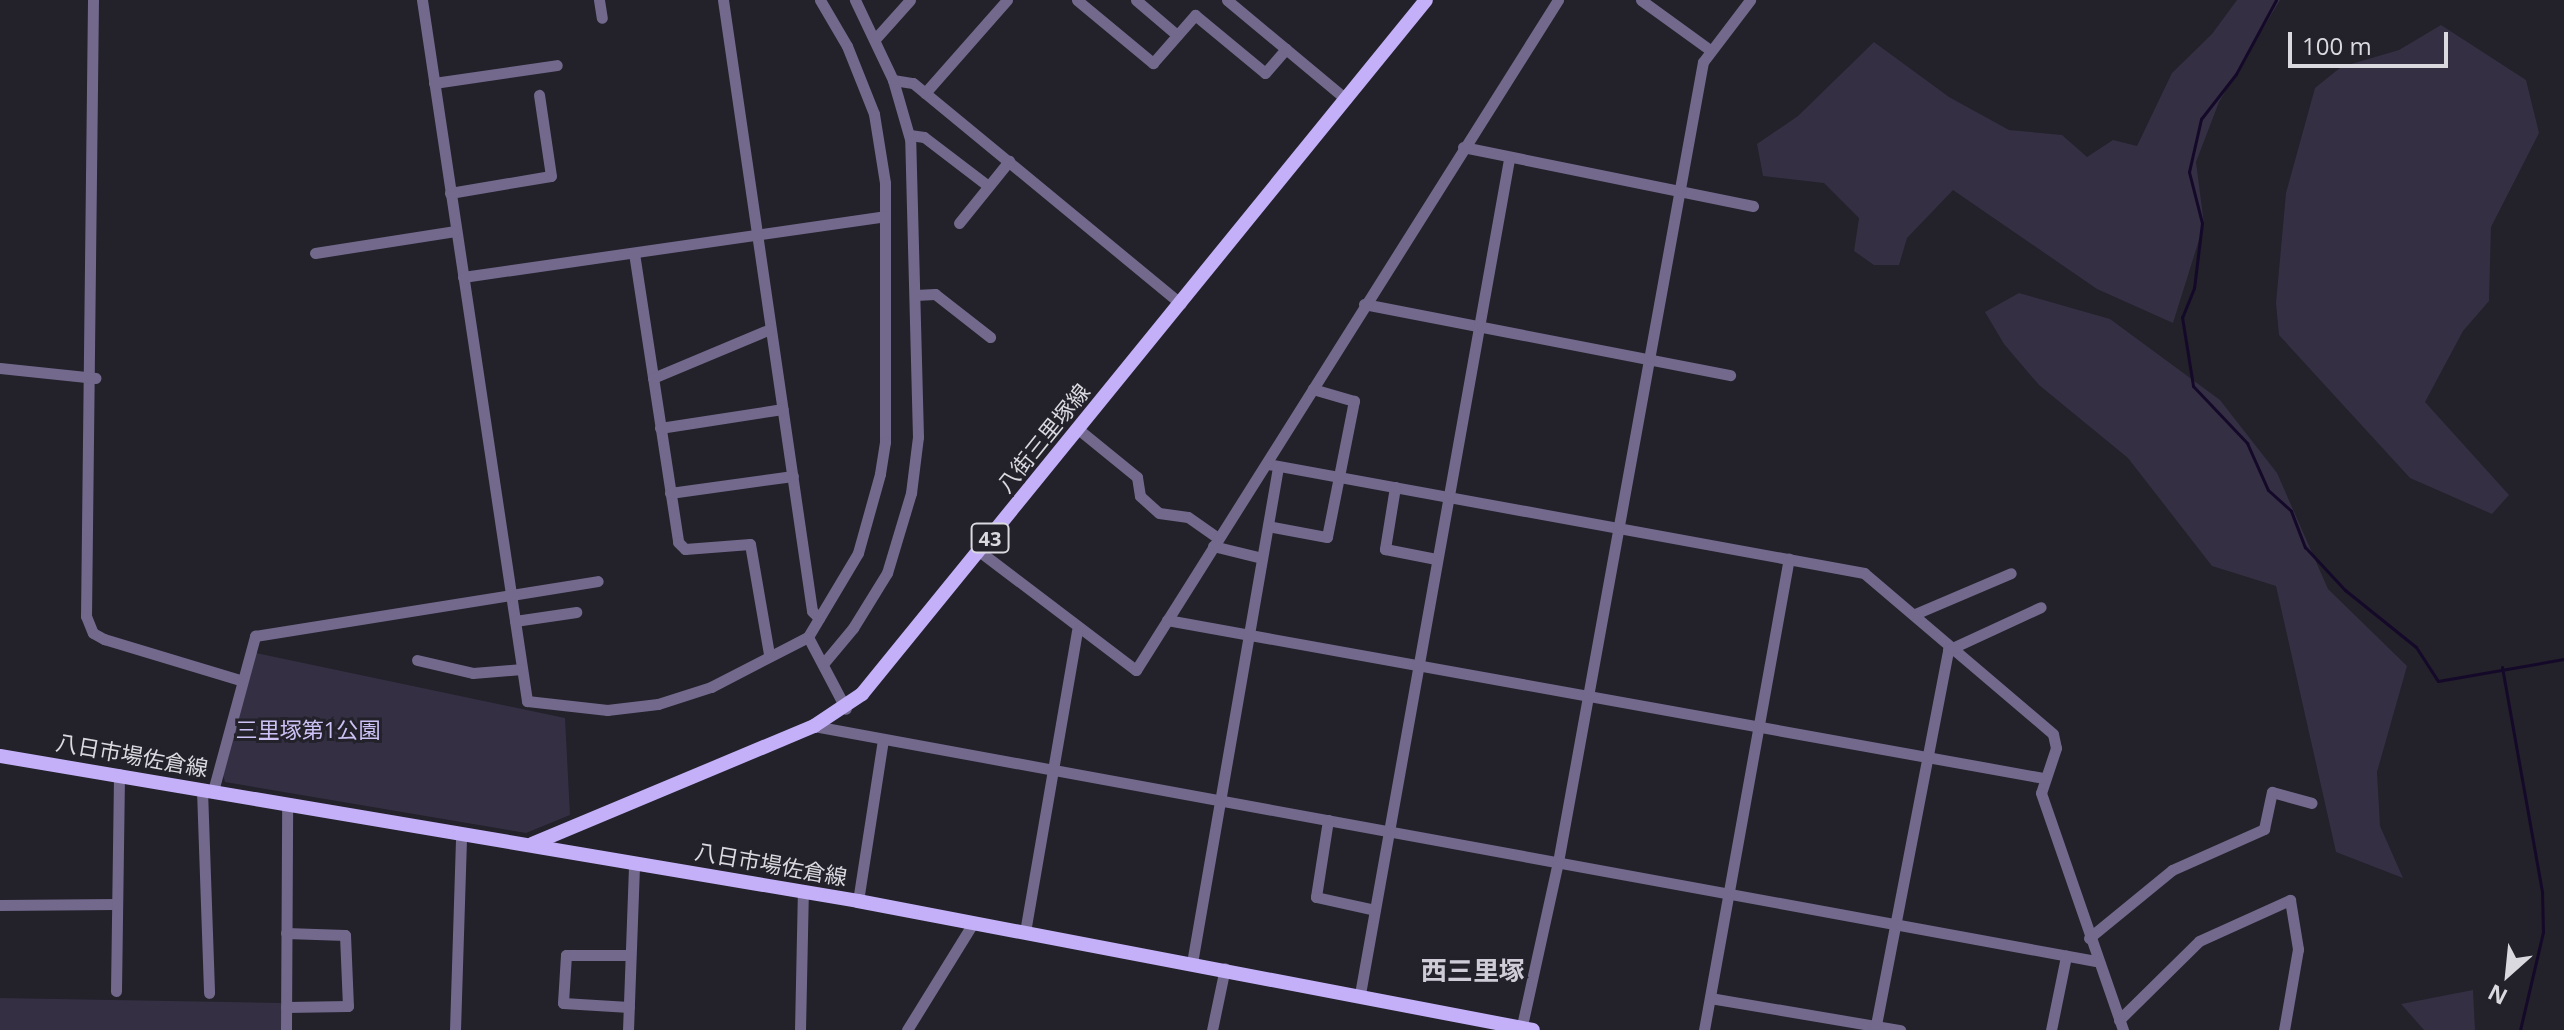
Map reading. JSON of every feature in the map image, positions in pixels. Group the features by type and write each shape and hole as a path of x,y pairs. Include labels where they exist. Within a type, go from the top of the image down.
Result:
{"main road":[{"name":"八街三里塚線","path":"532,845 814,726 846,709 875,681 1426,0"},
{"name":"八日市場佐倉線","path":"0,756 858,901 1225,968 1526,1029"}],"street":[{"path":"93,0 90,629 104,639 240,680"},
{"path":"422,0 527,701 534,706 628,709 711,687 769,654 808,637 858,553 880,474 885,442 882,153 874,114 847,46 820,0"},
{"path":"599,0 602,18"},
{"path":"723,0 812,611 819,618"},
{"path":"823,664 853,628 887,573 911,493 918,437 910,135 876,38 855,0"},
{"path":"876,38 910,0"},
{"path":"925,93 1007,0"},
{"path":"1077,0 1153,63 1195,15 1265,73 1286,49"},
{"path":"1136,0 1177,35"},
{"path":"1227,0 1346,99"},
{"path":"979,551 1077,630 1136,670 1215,542 1273,465 1313,389 1364,304 1558,0"},
{"path":"1641,0 1710,50"},
{"path":"1526,1029 1680,191 1710,50 1750,0"},
{"path":"434,83 557,65"},
{"path":"893,80 909,81 925,93 1181,304"},
{"path":"450,193 551,176 539,95"},
{"path":"910,135 924,137 988,186"},
{"path":"1463,147 1509,159 1753,206"},
{"path":"1360,994 1509,159"},
{"path":"959,223 1009,161"},
{"path":"463,277 885,216"},
{"path":"315,253 455,231"},
{"path":"634,253 681,547 750,544 769,654"},
{"path":"915,295 935,294 990,337"},
{"path":"1364,304 1730,375"},
{"path":"653,378 770,329"},
{"path":"0,368 93,378"},
{"path":"1268,526 1327,537 1354,401 1313,389"},
{"path":"660,428 783,409"},
{"path":"1078,429 1137,477 1140,496 1159,513 1188,517 1215,542 1262,558"},
{"path":"1273,465 1864,573 2050,729 2056,748 2043,778 2041,793 2096,961 2121,1025 2199,941 2290,900 2298,949 2284,1030"},
{"path":"1192,963 1268,526 1273,465"},
{"path":"670,493 793,476"},
{"path":"1395,487 1385,549 1436,559"},
{"path":"1704,1030 1789,559"},
{"path":"1915,614 2011,573"},
{"path":"209,993 208,791 253,639 259,634 598,581"},
{"path":"1952,645 2041,607"},
{"path":"515,621 576,612"},
{"path":"1167,620 2043,778"},
{"path":"1025,932 1077,630"},
{"path":"808,637 846,709"},
{"path":"1876,1028 1927,757 1952,645"},
{"path":"417,660 473,673 522,669"},
{"path":"814,726 2096,961"},
{"path":"858,901 883,739"},
{"path":"116,991 119,774"},
{"path":"2089,938 2172,870 2264,829 2272,792 2312,803"},
{"path":"286,1030 287,805"},
{"path":"1328,820 1316,897 1375,910"},
{"path":"455,1030 461,835"},
{"path":"628,1030 628,955 634,863"},
{"path":"800,1030 803,892"},
{"path":"0,905 116,904"},
{"path":"907,1030 973,923"},
{"path":"286,933 345,935 348,1006 286,1007"},
{"path":"628,955 566,955 563,988 566,1005 629,1007"},
{"path":"2051,1030 2066,956"},
{"path":"1212,1030 1225,968"},
{"path":"1710,998 1900,1030"}],"green space":[{"path":"2237,0 2280,0 2219,102 2196,162 2204,224 2173,323 2097,289 1953,190 1907,238 1899,265 1874,265 1854,251 1859,218 1824,183 1763,176 1757,144 1798,116 1874,42 1949,97 2009,130 2062,135 2087,157 2113,140 2137,146 2172,73 2212,34"},
{"path":"2441,25 2526,80 2539,133 2491,227 2489,301 2463,331 2425,402 2509,495 2492,514 2410,478 2279,335 2276,303 2286,193 2315,88 2341,67 2399,50"},
{"path":"2019,293 2110,319 2220,400 2277,473 2328,589 2407,666 2377,772 2380,826 2403,878 2336,852 2276,586 2212,566 2128,458 2039,385 2004,344 1985,312"},
{"name":"三里塚第1公園","path":"256,653 565,718 570,815 526,833 225,782 223,775"},
{"path":"2473,990 2475,1030 2424,1030 2401,1004"},
{"path":"0,998 281,1003 281,1030 0,1030"}],"waterway":[{"path":"2276,0 2236,74 2201,119 2189,172 2202,223 2194,288 2182,317 2193,386 2247,443 2268,490 2291,511 2305,547 2345,590 2416,647 2438,681 2564,659"},
{"path":"2502,667 2542,892 2543,932 2520,1030"}],"district":[{"name":"西三里塚","path":"1473,971"}]}
